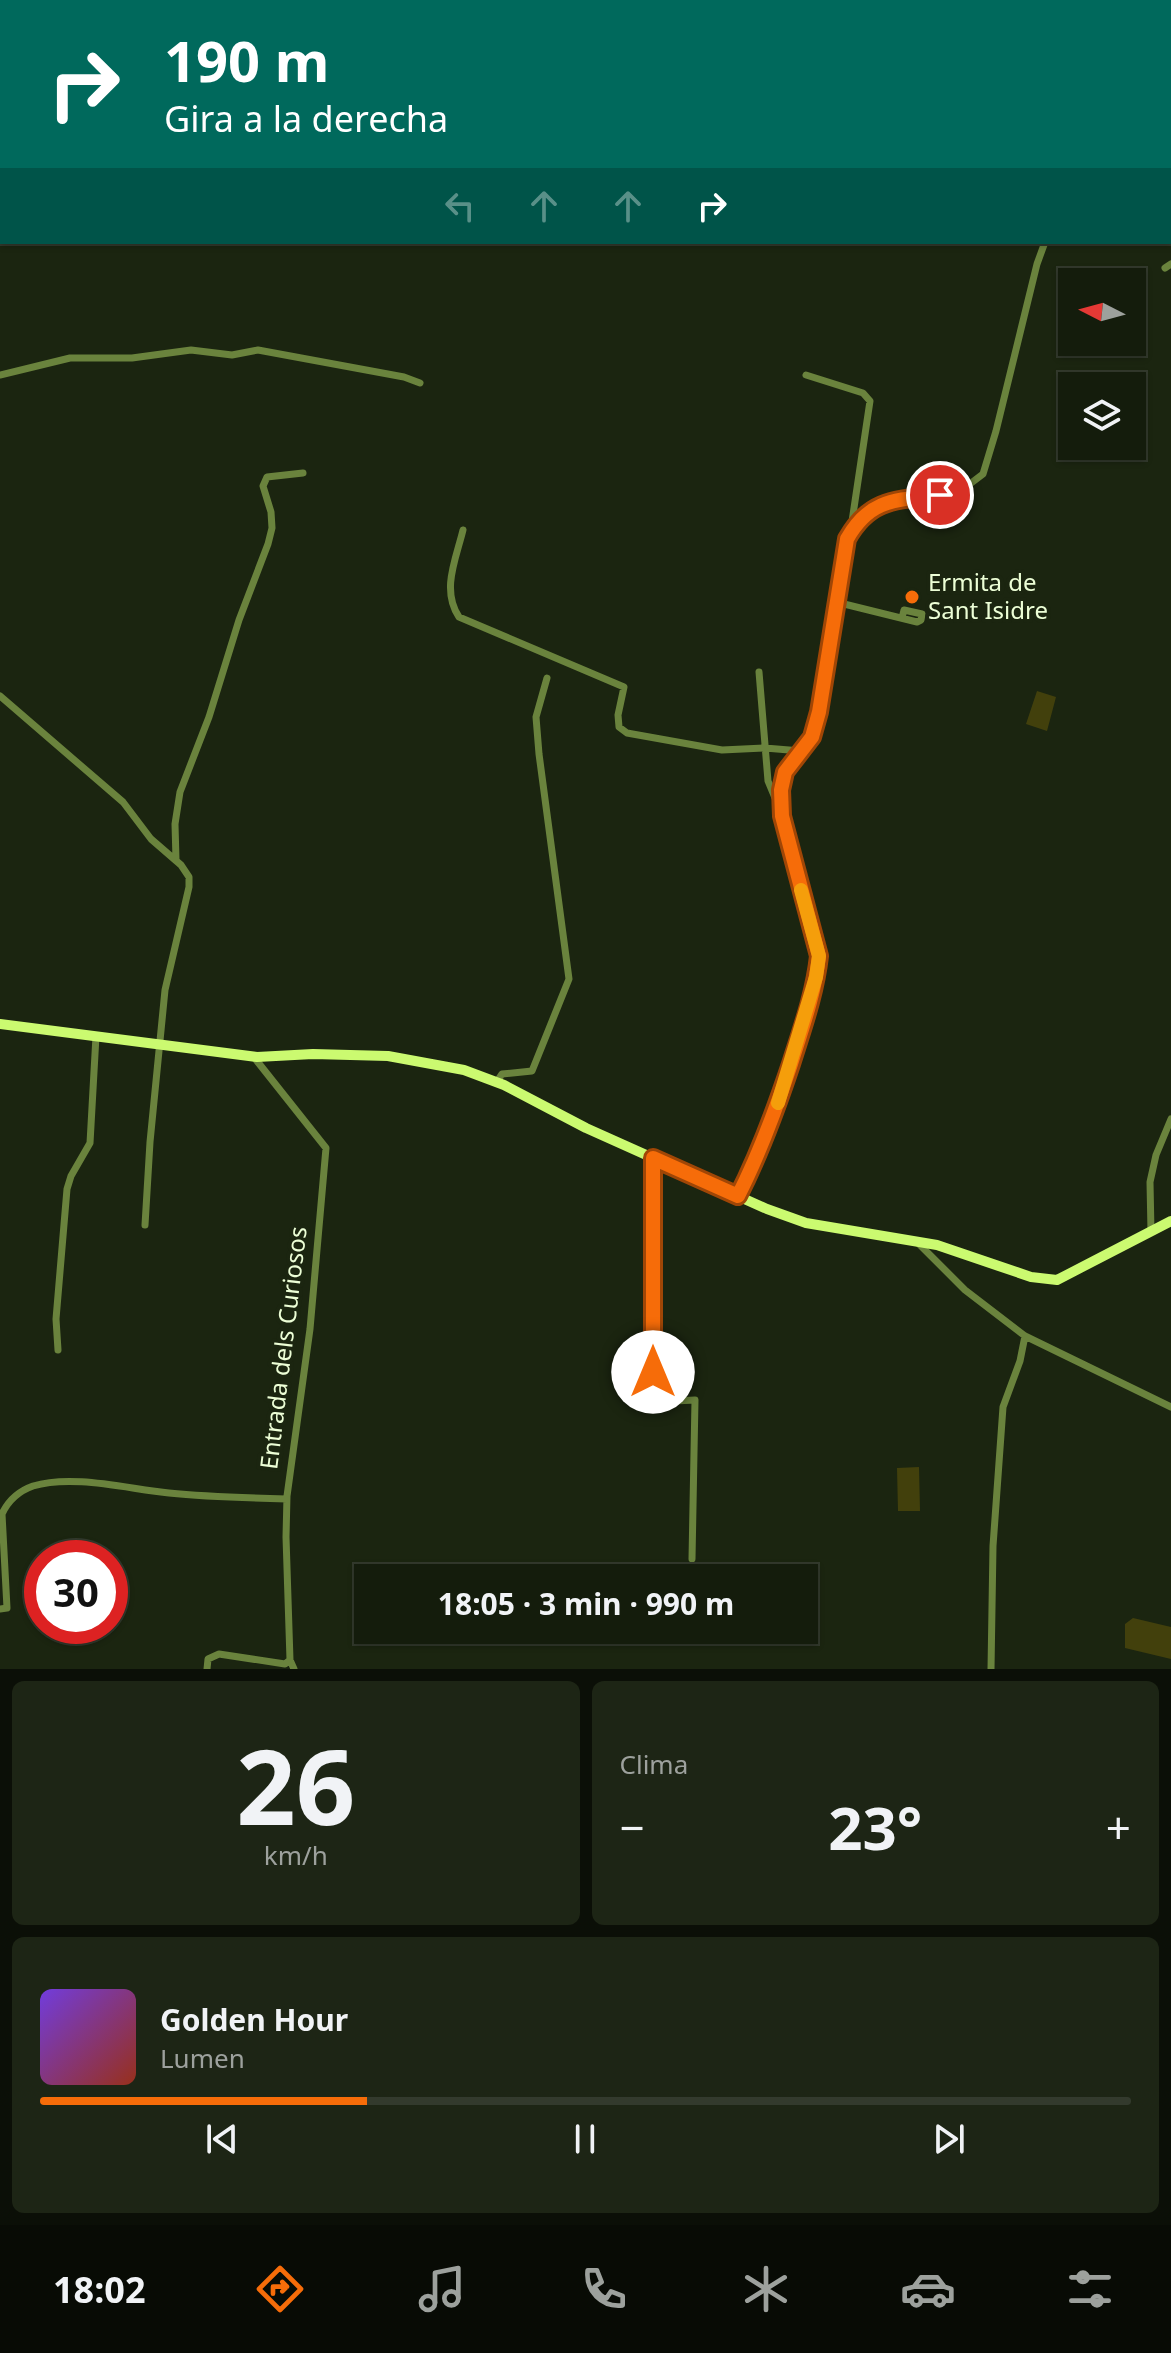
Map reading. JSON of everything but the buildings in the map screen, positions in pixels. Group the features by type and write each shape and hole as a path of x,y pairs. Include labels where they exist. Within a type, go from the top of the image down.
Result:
{"main road":[{"path":"0,1024 253,1056 388,1056 464,1070 653,1158 806,1223 937,1245 1031,1277 1057,1280 1171,1221"}],"street":[{"path":"782,816 781,790 785,772 812,737 819,712 847,539 859,519 885,501 958,493 983,474 1044,244"},
{"path":"0,375 70,358 132,358 191,350 232,355 258,350 362,368 420,383"},
{"path":"806,375 863,393 870,401 851,532"},
{"path":"176,860 175,824 180,792 209,717 272,528 263,486 267,477 303,473"},
{"path":"463,530 448,591 459,617 624,687 618,715 619,727 627,733 722,750 765,748 801,751"},
{"path":"836,602 902,618"},
{"path":"738,1196 757,1159 776,1107 816,977 819,956 782,816 768,781 759,672"},
{"path":"496,1083 502,1074 532,1071 569,979 536,717 547,678"},
{"path":"0,696 123,802 151,839 176,860 189,877 165,990 145,1225"},
{"path":"58,1350 56,1319 67,1189 90,1143 96,1036"},
{"name":"Entrada dels Curiosos","path":"253,1056 326,1148 310,1329 287,1499 290,1660 294,1669"},
{"path":"1151,1232 1150,1182 1156,1155 1171,1119"},
{"path":"653,1158 653,1402 695,1400 692,1559"},
{"path":"917,1241 965,1290 1025,1336 1171,1407"},
{"path":"991,1669 993,1546 1003,1407 1020,1361 1025,1336"},
{"path":"0,1609 7,1608 2,1514 8,1501 31,1487 61,1483 105,1484 222,1498 287,1499"},
{"path":"207,1669 208,1659 219,1654 285,1664 290,1660"}],"shaded area":[{"path":"1037,691 1056,697 1047,731 1026,724"},
{"path":"919,1467 920,1511 898,1511 897,1468"},
{"path":"1133,1618 1171,1627 1171,1659 1125,1648 1125,1624"}],"slow traffic":[{"path":"778,1103 816,977 819,956 801,890"}],"place":[{"name":"Ermita de Sant Isidre","path":"912,597"}],"route":[{"path":"653,1372 653,1158 738,1196 757,1159 781,1094 816,977 819,956 782,816 781,790 785,772 812,737 819,712 847,539 859,519 885,501 940,495"}]}
